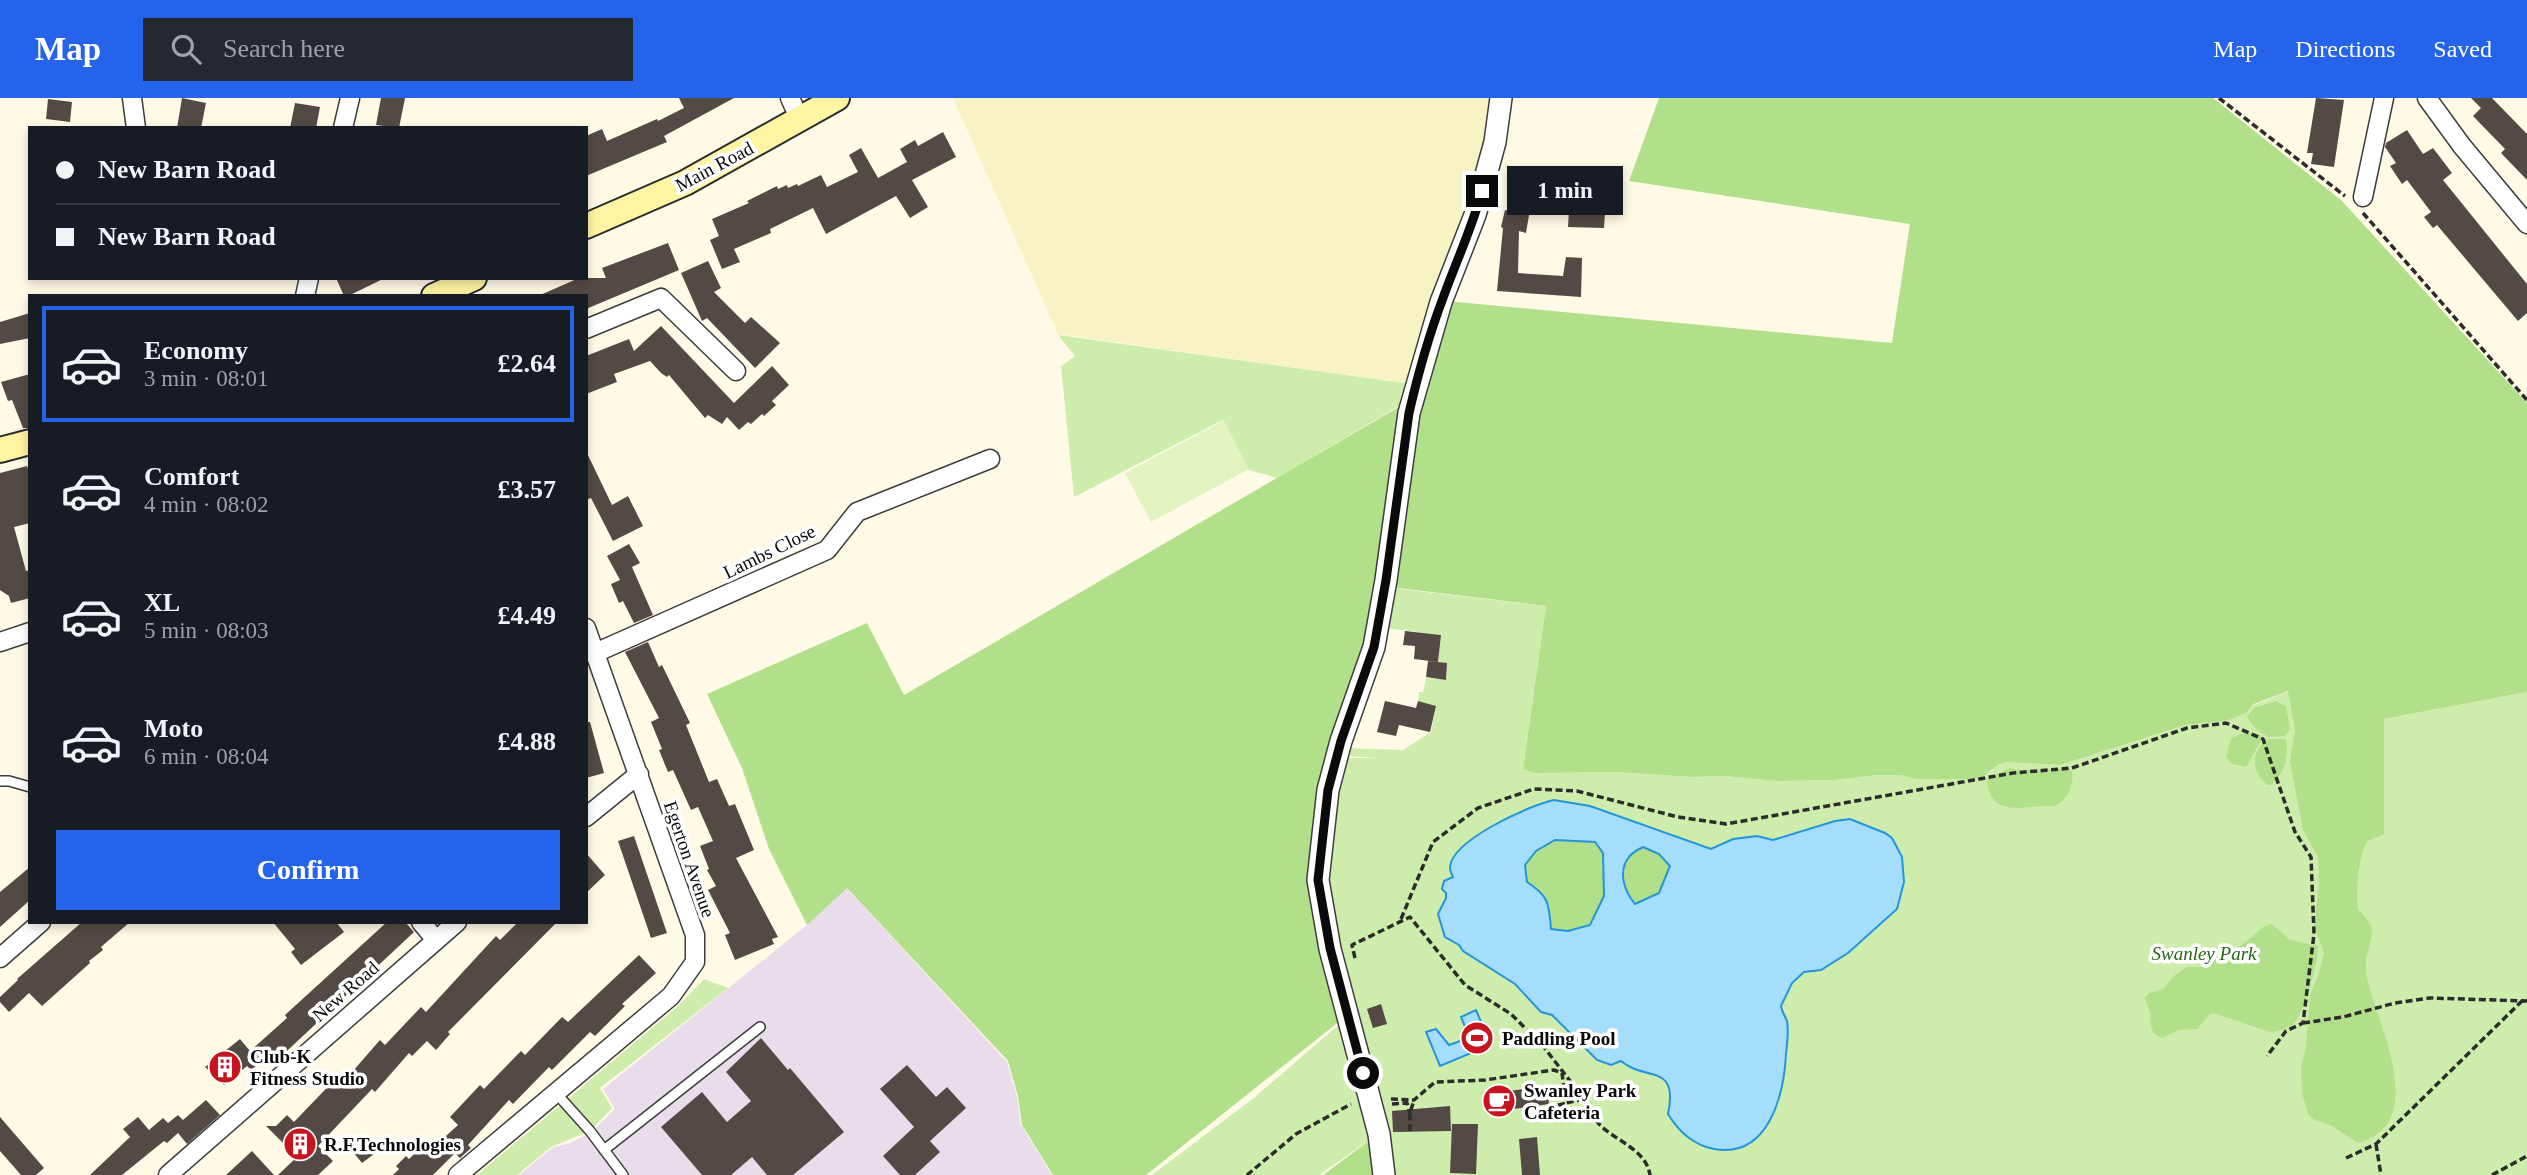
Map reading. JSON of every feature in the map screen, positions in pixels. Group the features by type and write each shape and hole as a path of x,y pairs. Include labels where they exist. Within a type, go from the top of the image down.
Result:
{"main road":[{"name":"Main Road","path":"588,225 685,183 795,109 837,98"},
{"path":"441,294 469,286"},
{"path":"0,450 28,443"}],"street":[{"path":"132,98 136,126"},
{"path":"343,126 350,98"},
{"path":"1384,1175 1379,1134 1330,948 1318,880 1326,803 1341,741 1374,647 1415,387 1441,302 1475,215 1495,142 1501,98"},
{"path":"2355,200 2384,98"},
{"path":"2427,98 2462,146 2527,224"},
{"path":"588,328 661,298 736,371"},
{"name":"Lambs Close","path":"595,653 827,551 857,512 990,459"},
{"path":"0,642 28,633"},
{"name":"Egerton Avenue","path":"458,1175 671,996 695,962 695,935 588,634"},
{"path":"588,815 639,774"},
{"path":"0,958 39,924"},
{"path":"423,924 436,940"},
{"name":"New Road","path":"168,1175 455,924"}],"lane":[{"path":"0,781 28,786"},
{"path":"604,1150 760,1027"},
{"path":"556,1093 623,1175"}],"path":[{"path":"2220,98 2355,200 2527,400"},
{"path":"1401,919 1433,842 1478,808 1534,789 1577,791 1678,817 1726,824 2012,773 2072,768 2188,728 2226,723 2263,739 2295,832 2311,858 2314,934 2303,1023"},
{"path":"1357,970 1352,945 1401,919 1410,917 1465,985 1511,1014 1543,1046 1584,1099 1598,1124 1628,1144 1648,1166 1650,1175"},
{"path":"2267,1056 2286,1031 2303,1023 2343,1017 2395,1003 2430,998 2524,1001"},
{"path":"2346,1158 2376,1144 2524,1001"},
{"path":"1410,1113 1414,1100 1435,1082 1485,1080 1554,1070 1562,1073"},
{"path":"1562,1073 1566,1103"},
{"path":"1382,1099 1414,1100"},
{"path":"1390,1099 1390,1104 1407,1103 1410,1131"},
{"path":"1548,1108 1584,1099"},
{"path":"1247,1175 1296,1134 1358,1100"},
{"path":"2376,1144 2381,1175"},
{"path":"2492,1175 2527,1156"}],"shaded area":[{"path":"953,98 1496,98 1481,164 1408,384 1058,334"},
{"path":"844,885 1007,1062 1017,1097 1021,1125 1052,1175 519,1175 552,1148 592,1132 615,1109 603,1089 807,925"}],"green space":[{"path":"1659,98 2213,98 2341,200 2527,403 2527,692 2384,719 2384,834 2368,841 2365,847 2358,874 2357,895 2358,910 2371,926 2372,933 2367,957 2367,978 2394,1070 2396,1094 2392,1115 2380,1132 2358,1143 2332,1126 2313,1119 2308,1114 2302,1093 2301,1068 2306,1047 2310,995 2324,953 2314,925 2319,886 2318,857 2303,830 2290,761 2295,730 2288,691 2254,704 2246,713 2229,720 2186,725 2060,765 2007,762 1998,765 1981,778 1915,779 1900,775 1877,775 1835,780 1777,781 1616,772 1535,773 1523,769 1546,606 1390,587 1415,405 1446,301 1892,343 1910,224 1629,181"},
{"path":"1058,335 1410,384 1404,403 1277,478 1249,470 1223,420 1074,497 1061,366 1075,356"},
{"path":"1404,404 1375,610 1316,835 1341,1020 1146,1175 1053,1175 1022,1125 1018,1096 1008,1061 847,888 807,925 769,849 742,768 707,694 867,623 904,695"},
{"path":"1223,421 1249,469 1151,522 1125,473"},
{"name":"Swanley Park","path":"1393,588 1546,606 1523,768 1535,773 1616,772 1777,781 1835,780 1877,775 1900,775 1915,779 1968,779 1990,772 2007,762 2060,765 2186,725 2229,720 2246,713 2254,705 2289,691 2384,719 2527,692 2527,1175 1393,1175 1334,945 1325,875 1342,758 1378,758 1343,756 1345,748 1403,750 1431,732 1436,706 1418,701 1419,692 1423,692 1426,678 1446,679 1447,664 1438,662 1441,635 1387,628"},
{"path":"2276,701 2286,706 2290,729 2285,736 2268,737 2256,729 2247,717 2254,708"},
{"path":"2246,732 2260,735 2262,739 2246,767 2232,764 2226,757 2231,738"},
{"path":"2265,739 2286,739 2285,764 2271,785 2267,785 2255,767 2257,751"},
{"path":"2010,768 2071,770 2071,785 2062,801 2053,806 2006,807 1993,799 1987,779"},
{"path":"1555,840 1595,842 1603,853 1604,896 1590,925 1568,931 1551,929 1550,913 1544,896 1527,882 1525,865 1536,851"},
{"path":"1643,847 1659,854 1670,866 1659,893 1635,904 1628,893 1623,869 1630,856"},
{"path":"2272,924 2290,940 2318,946 2306,997 2293,1024 2270,1032 2214,1013 2197,1029 2179,1030 2162,1038 2154,1032 2145,998 2149,993 2163,989 2176,974 2187,967 2206,967"},
{"path":"704,979 728,988 600,1088 612,1108 590,1131 551,1147 517,1175 477,1175 677,1007"},
{"path":"1342,1022 1374,1137 1319,1175 1152,1175 1255,1097"},
{"path":"1374,1137 1378,1175 1323,1175"}],"water":[{"path":"1554,800 1590,806 1711,849 1733,839 1757,836 1773,840 1850,819 1892,838 1902,857 1904,882 1897,909 1848,953 1821,970 1804,972 1792,983 1781,1006 1788,1029 1782,1087 1770,1120 1748,1144 1733,1149 1714,1149 1693,1141 1668,1114 1669,1087 1664,1080 1621,1061 1611,1065 1597,1060 1552,1015 1541,1012 1515,984 1445,937 1438,914 1446,898 1442,889 1444,881 1453,877 1450,867 1454,857 1477,835 1511,816","holes":["1555,840 1595,842 1603,853 1604,896 1590,925 1568,931 1551,929 1550,913 1544,896 1527,882 1525,865 1536,851","1643,847 1659,854 1670,866 1659,893 1635,904 1628,894 1623,869 1630,856"]},
{"name":"Paddling Pool","path":"1476,1010 1489,1041 1488,1046 1440,1066 1426,1032 1436,1029 1449,1045 1466,1039 1468,1034 1461,1017"}],"building":[{"path":"182,98 206,103 201,126 177,126"},
{"path":"381,98 405,98 399,126 376,125"},
{"path":"679,98 734,98 664,136 667,142 588,175 588,135 602,129 607,141 684,108"},
{"path":"2316,98 2344,100 2334,167 2311,164 2313,153 2307,153"},
{"path":"2471,98 2492,98 2527,134 2527,180 2501,153 2505,149 2473,116 2481,108"},
{"path":"48,99 72,102 70,122 46,119"},
{"path":"295,103 320,107 316,126 290,126"},
{"path":"2407,130 2423,154 2433,148 2452,173 2443,180 2527,284 2527,313 2518,321 2437,225 2433,228 2424,217 2431,212 2407,180 2402,184 2390,166 2396,163 2385,147 2386,143"},
{"path":"943,132 956,157 912,180 928,207 910,218 896,196 826,234 813,208 770,229 771,233 734,249 740,262 722,269 710,240 719,236 712,219 749,203 747,201 777,186 778,189 787,185 788,188 797,184 798,186 821,175 827,187 858,172 849,155 861,148 878,178 907,162 900,149 915,140 918,146"},
{"path":"1549,172 1569,176 1566,192 1546,189"},
{"path":"1570,191 1589,192 1588,213 1605,213 1604,228 1568,227"},
{"path":"1505,210 1529,215 1526,233 1519,231 1518,273 1563,276 1566,257 1582,258 1581,297 1497,291 1501,227"},
{"path":"668,243 679,270 588,308 588,294 543,294 574,280 606,278 602,268"},
{"path":"708,261 721,288 714,292 745,323 751,317 780,343 755,368 707,318 702,321 681,273"},
{"path":"337,280 381,280 352,294 343,294"},
{"path":"28,314 28,338 0,344 0,322"},
{"path":"661,326 734,403 772,366 789,385 772,401 776,405 764,416 762,414 739,430 727,417 722,424 708,415 705,418 669,375 667,377 661,373 650,361 614,374 617,382 588,393 588,355 629,339 634,351"},
{"path":"28,375 28,428 23,428 12,400 8,401 1,382"},
{"path":"588,455 612,505 628,496 643,526 613,541 591,498 588,499"},
{"path":"27,466 28,469 28,524 14,527 28,570 28,599 11,603 9,596 0,590 0,473"},
{"path":"629,544 640,563 632,567 653,615 634,623 623,601 619,603 611,584 620,580 607,556"},
{"path":"1405,631 1441,635 1438,662 1414,659 1415,646 1403,645"},
{"path":"648,642 690,723 686,725 709,782 717,779 729,806 735,804 754,850 736,858 778,937 772,939 774,944 735,960 725,935 730,933 708,890 716,886 707,870 709,869 700,846 713,841 698,807 691,810 673,770 668,772 651,722 659,718 625,652"},
{"path":"1428,661 1447,663 1446,680 1426,677"},
{"path":"1385,701 1416,708 1418,701 1436,706 1430,732 1399,725 1396,736 1377,732"},
{"path":"588,722 590,722 604,773 588,777"},
{"path":"634,836 667,933 651,938 618,841"},
{"path":"588,855 605,875 588,891"},
{"path":"28,869 28,902 0,927 0,892"},
{"path":"80,924 128,924 101,947 103,950 89,961 90,963 42,1006 29,993 9,1012 0,1002 0,997"},
{"path":"275,924 338,924 344,932 301,965 291,952 295,949"},
{"path":"385,924 407,924 414,932 273,1064 267,1057 251,1070 247,1066 224,1085 205,1067 240,1039 250,1051 287,1018 285,1015"},
{"path":"516,924 555,924 448,1032 450,1034 436,1050 427,1041 412,1056 409,1053 375,1092 372,1089 318,1146 333,1161 318,1175 278,1175 297,1157 266,1126 276,1126 287,1115 294,1122 340,1074 346,1079 380,1040 385,1045 421,1007 426,1012 496,936 500,940"},
{"path":"639,955 656,973 622,1004 625,1006 595,1036 590,1032 552,1070 549,1067 513,1104 509,1100 468,1145 471,1148 460,1158 455,1153 433,1175 393,1175 399,1169 396,1166 406,1156 409,1159 429,1140 435,1146 458,1125 450,1117 480,1085 484,1089 521,1051 525,1055 562,1017 568,1022"},
{"path":"1381,1004 1387,1024 1373,1028 1367,1009"},
{"path":"761,1038 844,1132 793,1175 767,1175 752,1157 731,1175 702,1175 661,1127 702,1092 727,1122 751,1101 726,1072"},
{"path":"907,1065 936,1097 947,1087 966,1108 930,1141 940,1152 915,1175 900,1175 883,1156 914,1127 880,1089"},
{"path":"1547,1086 1549,1104 1486,1113 1485,1094"},
{"path":"206,1100 220,1115 187,1144 178,1133 122,1175 90,1175 130,1137 123,1129 138,1117 149,1130 163,1118 168,1123 178,1115 183,1120"},
{"path":"1450,1106 1451,1131 1393,1132 1392,1111"},
{"path":"0,1117 44,1168 36,1175 21,1175 0,1151"},
{"path":"1452,1124 1478,1124 1476,1174 1450,1173"},
{"path":"1537,1137 1540,1175 1522,1175 1519,1139"},
{"path":"364,1143 374,1154 362,1163 353,1152"},
{"path":"252,1151 274,1175 226,1175"}],"place":[{"name":"Paddling Pool","path":"1477,1038"},
{"name":"Club-K Fitness Studio","path":"225,1067"},
{"name":"Swanley Park Cafeteria","path":"1499,1101"},
{"name":"R.F.Technologies","path":"300,1144"}],"route":[{"path":"1363,1073 1330,948 1318,880 1328,790 1341,741 1374,647 1415,387 1441,302 1482,191"}]}
